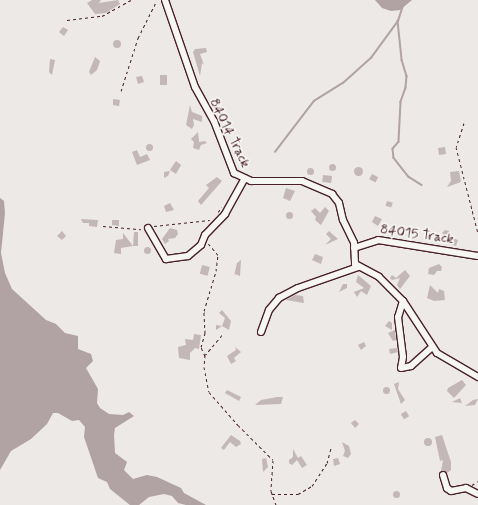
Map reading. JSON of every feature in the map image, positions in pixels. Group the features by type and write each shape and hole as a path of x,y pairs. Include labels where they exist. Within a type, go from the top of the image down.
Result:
{"street":[{"name":"84014 Track","path":"165,0 198,94 214,121 234,173 244,180 292,179 326,190 339,203 343,220 354,248 353,258 358,267"},
{"path":"148,228 166,259 188,256 201,245 204,237 225,214 244,180"},
{"name":"84015 Track","path":"354,248 378,240 478,256"},
{"path":"261,332 269,310 279,298 304,286 358,267 379,277 403,301 431,348 456,366 478,377"},
{"path":"403,301 398,317 403,357 401,368 411,366 431,348"},
{"path":"443,475 451,491 466,488 478,494"}],"path":[{"path":"67,20 102,16 131,0"},
{"path":"122,91 138,38 157,0"},
{"path":"464,123 457,142 457,152 478,233"},
{"path":"215,216 226,201"},
{"path":"103,226 131,230 164,224 206,222 213,218"},
{"path":"204,237 218,255 216,271 204,311 205,333 202,347 205,357 204,367 212,396 273,460 271,494 276,505"},
{"path":"205,357 222,335"},
{"path":"271,494 298,494 308,489 327,463 332,448"}],"shaded area":[{"path":"375,0 412,0 400,10 391,11 382,8"},
{"path":"0,198 4,201 5,213 1,253 5,273 12,289 46,320 56,324 65,333 78,336 78,349 91,354 93,361 86,368 98,389 97,403 100,408 109,414 123,415 129,412 134,416 115,428 115,453 127,462 124,470 133,479 147,475 157,477 181,488 184,493 206,505 186,505 178,503 172,496 164,494 149,497 139,505 130,505 110,489 107,482 98,478 84,437 85,427 79,420 72,421 58,413 53,413 47,424 31,439 11,451 0,470"}],"building":[{"path":"92,0 101,0 99,3 118,0 120,4 106,13 95,14 87,3"},
{"path":"63,27 68,30 64,36 59,32"},
{"path":"117,40 120,41 120,47 117,48 114,47 113,44 114,41"},
{"path":"206,48 207,52 200,54 204,65 202,63 200,76 193,52 195,49"},
{"path":"95,57 100,61 97,70 91,75 89,72"},
{"path":"50,59 55,60 52,75 49,72"},
{"path":"160,75 167,75 167,85 160,85"},
{"path":"142,76 144,82 138,84 136,77"},
{"path":"113,99 120,100 119,106 113,105"},
{"path":"190,105 192,112 202,116 202,122 193,119 194,125 192,129 186,125"},
{"path":"198,132 199,142 205,141 207,143 201,145 199,150 193,148 194,142 191,139"},
{"path":"149,144 152,147 149,150 146,147"},
{"path":"445,147 446,154 439,155 438,148"},
{"path":"137,150 140,157 147,154 150,160 137,165 132,152"},
{"path":"176,161 181,165 176,174 170,170"},
{"path":"332,164 335,167 332,170 329,167"},
{"path":"310,167 313,168 313,174 310,175 307,174 306,171 307,168"},
{"path":"356,167 360,167 362,171 360,175 356,175 354,173 354,169"},
{"path":"170,171 168,176 164,178 164,172"},
{"path":"459,171 461,182 447,187 451,181 450,172"},
{"path":"372,174 378,177 376,183 369,179"},
{"path":"323,175 332,176 331,183 322,182"},
{"path":"217,177 222,181 201,205 198,201 209,188 206,185"},
{"path":"286,188 295,191 290,201 283,198"},
{"path":"387,201 393,203 391,208 385,206"},
{"path":"170,203 174,210 166,212 164,206"},
{"path":"325,207 329,211 321,225 315,220 316,217 311,211 315,208 320,213"},
{"path":"289,212 292,215 289,218 286,215"},
{"path":"375,216 382,219 378,226 372,222"},
{"path":"81,219 98,220 97,227 89,226 89,223 83,223"},
{"path":"112,220 119,220 119,226 112,225"},
{"path":"170,228 177,230 178,234 175,238 168,239 169,241 165,244 162,239"},
{"path":"445,230 449,231 449,237 458,240 456,246 444,242 446,238 442,233"},
{"path":"62,231 66,236 62,240 57,236"},
{"path":"329,231 338,239 325,245 331,239 326,234"},
{"path":"134,232 138,232 138,246 133,246"},
{"path":"123,233 133,246 121,248 121,254 114,253 116,240 123,239"},
{"path":"147,246 150,247 150,253 147,254 144,253 143,250 144,247"},
{"path":"315,254 323,257 321,264 312,260"},
{"path":"241,260 240,276 235,274 234,276 237,263"},
{"path":"439,264 442,267 441,271 437,271 434,275 428,274 429,268"},
{"path":"202,265 210,267 208,276 200,274"},
{"path":"405,270 410,276 400,289 397,285 400,278 392,280 390,278 392,275 396,278"},
{"path":"358,275 371,286 367,295 361,291 357,297 354,292 364,288 356,282"},
{"path":"343,284 347,284 347,288 339,292"},
{"path":"430,285 438,293 439,289 444,291 445,300 434,301 427,298"},
{"path":"295,295 303,296 304,303 286,300"},
{"path":"222,310 231,321 229,330 222,326 225,318 219,313"},
{"path":"389,321 392,323 392,330 385,326"},
{"path":"216,325 222,326 216,330"},
{"path":"395,330 396,340 393,341 388,333"},
{"path":"194,334 201,335 199,349 195,348 190,353 190,360 179,358 178,347 186,345 185,339 193,340"},
{"path":"364,342 366,346 361,350 358,345"},
{"path":"235,347 241,352 234,358 236,361 231,364 227,356 236,350"},
{"path":"397,348 398,352 390,354 389,349"},
{"path":"462,380 466,385 454,398 447,391 448,388"},
{"path":"399,382 398,389 405,400 401,404 394,384"},
{"path":"386,387 389,390 386,393 383,390"},
{"path":"227,390 241,397 239,401 225,393"},
{"path":"283,397 281,404 255,405 261,400"},
{"path":"460,398 462,403 452,402"},
{"path":"478,399 475,405 465,406 473,400"},
{"path":"406,411 409,416 404,419 401,414"},
{"path":"355,420 359,424 355,428 351,423"},
{"path":"231,435 240,441 241,444 236,447 230,442 224,450 221,448"},
{"path":"442,435 451,462 451,470 447,473 441,471 443,460 440,461 435,437"},
{"path":"428,438 431,439 431,445 428,446 425,445 424,442 425,439"},
{"path":"342,442 349,446 351,454 348,458 343,456 345,451"},
{"path":"293,449 298,458 301,456 307,465 302,468 297,460 292,465 289,463 289,460 293,457"},
{"path":"266,458 268,467 263,472 262,459"},
{"path":"338,458 340,464 334,466 333,459"},
{"path":"396,491 399,494 396,497 393,494"}],"waterway":[{"path":"275,152 314,101 343,83 371,58 398,21 403,6"},
{"path":"398,21 402,60 407,76 406,88 401,102 399,142 393,149 394,158 409,177 422,185"}]}
